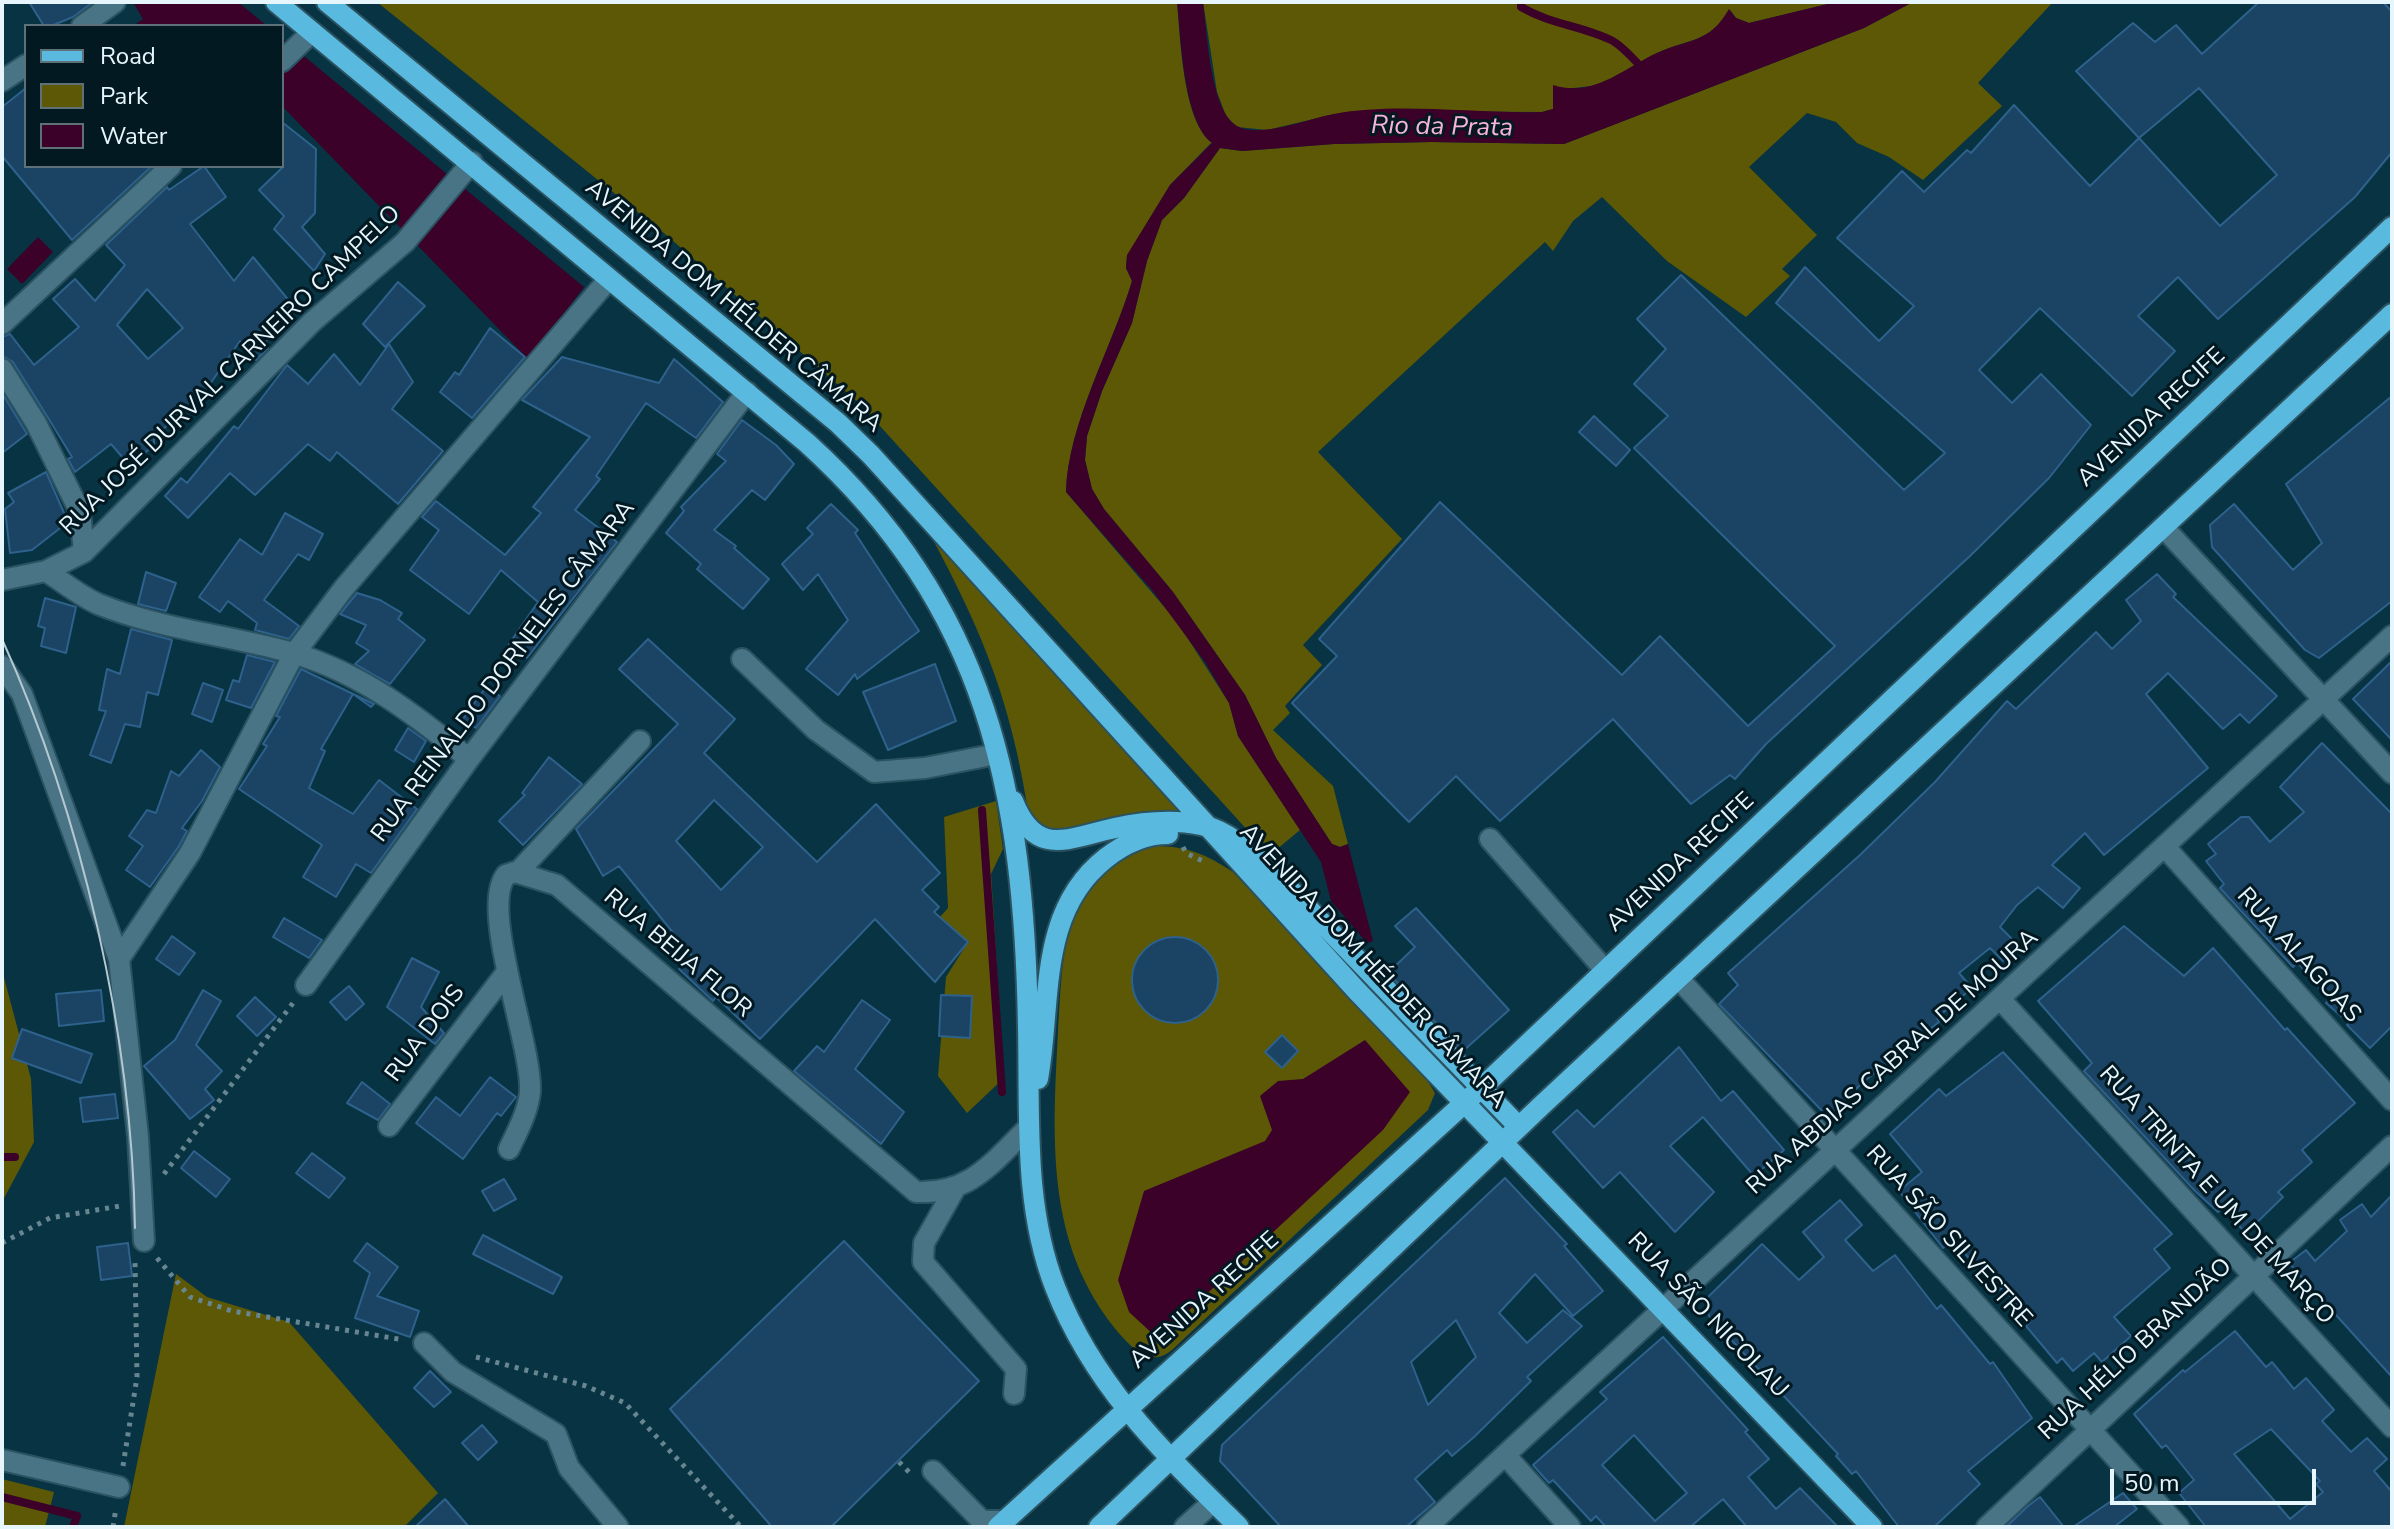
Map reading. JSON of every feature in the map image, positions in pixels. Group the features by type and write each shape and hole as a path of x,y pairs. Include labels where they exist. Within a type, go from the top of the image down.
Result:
{"main road":[{"name":"AVENIDA DOM HÉLDER CÂMARA","path":"276,2 306,39 747,392 849,481 915,564 949,618 973,673 997,754 1027,952 1033,1198 1041,1243 1054,1284 1072,1328 1125,1408 1239,1527"},
{"name":"AVENIDA DOM HÉLDER CÂMARA","path":"327,2 838,423 1005,600 1222,846 1503,1143"},
{"name":"AVENIDA RECIFE","path":"1001,1524 1125,1408 1464,1104 2392,227"},
{"path":"1099,1527 1519,1127 2392,314"},
{"name":"AVENIDA DOM HÉLDER CÂMARA","path":"1001,775 1019,817 1030,831 1044,839 1057,842 1160,822 1204,825 1227,836 1273,872 1519,1127"},
{"path":"1029,1127 1045,1045 1048,967 1063,911 1079,885 1108,856 1142,838 1186,835 1222,846"},
{"name":"RUA SÃO NICOLAU","path":"1503,1143 1664,1307 1872,1527"}],"street":[{"path":"85,24 111,5"},
{"path":"284,59 306,39"},
{"path":"2,81 24,66"},
{"path":"2,324 169,168"},
{"name":"RUA JOSÉ DURVAL CARNEIRO CAMPELO","path":"2,580 46,571 84,552 312,322 405,242 467,170"},
{"path":"119,959 190,853 294,654 344,588 608,280"},
{"path":"2,369 36,423 80,512 84,552"},
{"name":"RUA REINALDO DORNELES CÂMARA","path":"306,985 469,759 747,392"},
{"path":"2164,528 2392,773"},
{"path":"46,571 94,602 136,618 294,654 340,672 403,706 469,759"},
{"name":"RUA ABDIAS CABRAL DE MOURA","path":"1427,1527 2392,636"},
{"path":"742,659 816,730 874,772 925,768 997,754"},
{"path":"2,666 22,694 119,959 137,1121 140,1249"},
{"path":"509,1149 530,1092 506,973 500,885 508,874 517,873 640,741"},
{"path":"1490,839 1605,970"},
{"name":"RUA ALAGOAS","path":"2165,847 2392,1100"},
{"name":"RUA BEIJA FLOR","path":"517,873 557,885 916,1192 954,1190"},
{"name":"RUA DOIS","path":"389,1126 506,973"},
{"name":"RUA SÃO SILVESTRE","path":"1680,980 2179,1527"},
{"name":"RUA TRINTA E UM DE MARÇO","path":"2001,1000 2392,1427"},
{"path":"1014,1394 1016,1369 923,1262 924,1243 954,1190 979,1175 1029,1127"},
{"name":"RUA HÉLIO BRANDÃO","path":"1987,1527 2392,1146"},
{"path":"424,1343 453,1372 556,1434 569,1468 618,1527"},
{"path":"1505,1455 1570,1527"},
{"path":"2,1460 119,1487"},
{"path":"933,1471 982,1521 1001,1524"},
{"path":"1185,1527 1213,1502"}],"path":[{"path":"2,1243 50,1218 141,1204 306,985"},
{"path":"140,1249 190,1297 232,1311 424,1343"},
{"path":"113,1527 137,1377 140,1249"},
{"path":"468,1355 586,1386 625,1403 741,1527"}],"green space":[{"path":"377,2 1177,2 1189,98 1202,132 1212,142 1170,185 1127,256 1126,268 1132,281 1082,413 1074,439 1066,492 1178,623 1229,703 1238,736 1300,830 1270,855 859,403 665,234"},
{"path":"1203,2 1836,2 1749,23 1736,18 1730,10 1706,35 1652,55 1613,80 1564,89 1553,109 1542,112 1374,111 1335,114 1267,130 1237,127 1226,116 1217,92"},
{"path":"1913,2 2053,2 1978,83 2002,106 1923,180 1889,157 1857,143 1836,122 1807,113 1749,167 1817,235 1782,269 1790,276 1746,317 1667,261 1602,197 1573,221 1553,251 1545,242 1318,452 1402,539 1303,645 1322,665 1285,706 1290,713 1273,730 1333,786 1348,844 1340,847 1332,844 1276,758 1245,695 1173,592 1104,509 1092,489 1085,460 1087,436 1102,391 1132,323 1147,261 1162,220 1184,198 1220,148 1242,151 1334,144 1431,142 1564,144 1864,28"},
{"path":"921,518 1186,813 1047,832 1029,817 1013,734 990,662 960,592"},
{"path":"996,801 1003,849 991,874 1004,1078 967,1113 938,1076 946,977 968,942 940,917 948,908 944,817"},
{"path":"1154,846 1195,852 1233,872 1427,1080 1435,1093 1428,1110 1173,1349 1161,1356 1149,1357 1127,1342 1100,1308 1081,1272 1068,1235 1060,1196 1055,1115 1062,973 1073,918 1084,893 1100,873 1123,857"},
{"path":"2,970 31,1079 34,1142 2,1202"},
{"path":"176,1274 207,1297 289,1322 438,1493 404,1527 124,1527"},
{"path":"2,1479 54,1492 45,1527 2,1527"}],"water":[{"path":"133,2 238,2 265,24 136,24 143,19"},
{"name":"Rio da Prata","path":"1177,2 1203,2 1211,67 1220,101 1234,124 1255,130 1283,127 1334,114 1384,109 1542,112 1553,109 1553,85 1582,88 1607,80 1657,53 1706,34 1714,29 1729,9 1736,18 1749,23 1836,2 1913,2 1864,28 1564,144 1431,142 1334,144 1242,151 1220,148 1184,198 1162,220 1147,261 1132,323 1102,391 1087,436 1085,460 1092,489 1104,509 1173,592 1245,695 1276,758 1332,844 1340,847 1348,844 1373,941 1367,943 1331,901 1321,862 1238,736 1229,703 1205,662 1152,590 1066,492 1074,439 1082,413 1132,281 1126,268 1127,255 1170,185 1212,143 1202,132 1189,98"},
{"path":"284,40 584,287 529,360 284,108"},
{"path":"38,237 53,252 22,284 7,269"},
{"path":"1365,1040 1410,1092 1383,1130 1169,1329 1155,1336 1129,1312 1118,1280 1144,1191 1265,1141 1272,1130 1260,1096 1278,1081 1303,1079"}],"building":[{"path":"29,2 93,2 73,17 56,24 43,24"},
{"path":"2259,2 2383,2 2392,12 2392,152 2355,197 2218,319 2178,277 2138,316 2175,351 2132,396 2040,308 1979,370 2012,403 2041,374 2091,425 2049,478 1970,556 1766,744 1735,779 1730,775 1691,804 1613,719 1500,821 1456,776 1409,822 1292,703 1337,656 1319,639 1440,502 1622,675 1660,636 1748,726 1835,646 1634,448 1668,416 1634,384 1666,349 1637,319 1681,275 1904,490 1945,453 1776,303 1805,267 1879,341 1914,306 1837,238 1902,171 1924,192 1967,150 1971,153 2014,105 2090,186 2139,138 2076,71 2133,23 2155,42 2176,25 2202,54","holes":["2199,88 2277,175 2220,226 2139,138"]},
{"path":"24,90 24,168 150,168 72,240 2,156 2,107"},
{"path":"284,124 316,149 315,213 302,227 325,254 314,271 274,229 284,216 259,190 284,168"},
{"path":"205,168 226,197 190,224 234,281 253,257 291,303 268,326 275,333 263,344 268,348 256,360 240,341 203,394 154,437 154,445 130,466 111,444 75,472 68,459 72,457 47,416 13,362 2,356 2,337 10,334 34,365 79,327 53,299 75,279 95,301 125,265 106,245 167,187 169,190","holes":["147,289 183,328 148,359 117,325"]},
{"path":"398,282 425,306 385,347 363,324"},
{"path":"490,328 525,357 472,418 440,392 455,372 459,375"},
{"path":"389,344 413,382 392,409 443,451 398,504 337,452 330,461 308,444 255,495 230,473 188,518 165,496 181,478 187,483 234,426 238,429 287,365 308,384 334,354 360,385"},
{"path":"562,357 659,383 674,359 723,402 696,438 646,403 596,476 600,479 575,510 617,542 527,658 509,644 538,602 501,570 469,614 410,570 439,530 422,517 436,501 505,555 541,513 533,507 590,437 522,400"},
{"path":"2,393 27,434 2,453"},
{"path":"2392,396 2392,601 2319,658 2305,650 2212,547 2210,525 2234,504 2293,570 2322,543 2286,484"},
{"path":"1594,416 1630,450 1616,466 1579,432"},
{"path":"742,420 776,445 794,464 765,500 752,490 714,530 736,546 734,548 769,579 743,609 697,569 701,564 666,533 684,511 681,507 726,461 717,454"},
{"path":"46,472 68,522 32,550 10,553 5,509 14,502 8,493"},
{"path":"831,504 858,530 855,533 919,631 857,679 855,674 838,695 806,669 848,620 818,574 803,590 782,564 813,534 807,528"},
{"path":"285,513 323,534 309,560 298,554 264,600 299,626 289,639 255,630 257,623 228,601 220,612 199,597 240,539 262,555"},
{"path":"146,572 176,583 166,611 138,604"},
{"path":"2157,574 2176,594 2173,597 2277,696 2249,723 2240,714 2223,729 2168,673 2146,694 2208,768 2104,855 2085,833 2052,865 2080,888 2063,908 2038,887 2017,905 2000,927 2019,946 2003,961 1990,948 1959,973 1972,988 1937,1018 1939,1022 1862,1083 1828,1117 1719,1004 1738,985 1728,973 1860,855 1935,782 2007,701 2016,709 2096,632 2112,649 2141,621 2126,600"},
{"path":"357,593 380,600 402,613 398,619 425,640 390,684 355,664 369,651 356,643 366,625 340,614"},
{"path":"45,598 76,607 66,653 41,646 45,628 38,626"},
{"path":"131,629 172,640 158,695 147,692 140,727 125,724 111,763 90,755 106,711 99,710 107,669 120,674"},
{"path":"648,639 735,719 704,753 817,862 876,804 940,873 922,890 939,907 934,912 968,942 935,982 875,919 760,1039 716,997 713,1001 679,969 692,956 619,866 603,876 576,829 678,724 619,669","holes":["714,800 763,847 721,890 676,841"]},
{"path":"247,655 275,662 251,708 226,700 233,680 239,682"},
{"path":"2392,661 2392,740 2353,699"},
{"path":"935,664 956,721 888,750 863,692"},
{"path":"301,669 374,704 371,707 353,694 321,749 325,751 309,788 353,814 379,780 417,809 371,873 356,864 336,897 303,877 322,845 239,789 267,746 263,744 280,717 276,716"},
{"path":"203,683 223,690 212,722 192,714"},
{"path":"486,687 500,696 476,728 463,719"},
{"path":"408,728 426,741 414,762 395,750"},
{"path":"2322,743 2392,814 2392,1026 2370,1048 2347,1025 2349,1023 2326,1003 2329,999 2298,963 2293,967 2220,888 2224,884 2206,861 2216,854 2208,844 2241,817 2249,817 2270,842 2304,812 2280,787"},
{"path":"201,750 220,767 202,801 182,828 187,831 179,846 150,887 126,870 143,846 129,836 147,810 156,813 171,771 179,776"},
{"path":"549,757 582,784 523,845 499,821 525,795 522,793"},
{"path":"1416,908 1509,1010 1463,1051 1388,973 1415,947 1395,926"},
{"path":"284,918 322,940 309,958 273,937"},
{"path":"2124,926 2184,976 2213,948 2355,1103 2302,1150 2312,1162 2278,1192 2283,1197 2246,1233 2222,1208 2218,1212 2195,1191 2084,1071 2092,1063 2038,1001"},
{"path":"172,936 195,953 179,975 156,959"},
{"path":"1175,937 1199,944 1211,956 1218,980 1211,1004 1199,1016 1175,1023 1151,1016 1139,1004 1132,980 1139,956 1151,944"},
{"path":"412,958 439,972 421,1007 444,1033 435,1044 387,1007"},
{"path":"349,986 364,1004 346,1020 330,1002"},
{"path":"101,990 104,1021 59,1026 56,994"},
{"path":"203,990 221,1001 196,1045 222,1071 205,1089 214,1100 190,1119 144,1066 175,1040"},
{"path":"941,995 972,996 970,1038 939,1036"},
{"path":"255,997 276,1017 257,1036 237,1016"},
{"path":"862,1000 890,1020 855,1069 904,1112 881,1144 794,1071 817,1046 824,1052"},
{"path":"22,1029 92,1054 81,1083 12,1058"},
{"path":"1282,1035 1298,1051 1282,1068 1265,1052"},
{"path":"1679,1047 1721,1101 1733,1091 1784,1150 1754,1176 1703,1117 1670,1146 1714,1192 1675,1232 1620,1172 1603,1188 1553,1132 1577,1110 1594,1127"},
{"path":"2003,1052 2172,1234 2154,1249 2170,1268 2114,1317 2131,1336 2102,1362 2094,1353 2073,1371 2062,1358 2057,1363 2026,1326 2030,1322 2003,1287 1998,1291 1952,1239 1943,1248 1899,1191 1922,1172 1890,1134 1939,1089 1946,1096"},
{"path":"490,1077 516,1097 501,1116 497,1113 463,1159 416,1123 436,1097 460,1116"},
{"path":"362,1082 390,1104 378,1120 347,1103"},
{"path":"115,1094 118,1118 83,1122 80,1098"},
{"path":"194,1151 230,1179 216,1197 181,1168"},
{"path":"312,1153 345,1178 329,1198 296,1173"},
{"path":"1505,1178 1567,1244 1564,1246 1603,1291 1573,1316 1535,1274 1499,1313 1527,1343 1563,1310 1582,1326 1527,1377 1531,1381 1474,1437 1452,1456 1447,1450 1415,1479 1435,1502 1406,1527 1281,1527 1220,1461 1222,1445","holes":["1456,1320 1476,1357 1428,1405 1411,1362"]},
{"path":"504,1179 516,1199 494,1211 482,1191"},
{"path":"2392,1195 2392,1377 2289,1263 2306,1250 2315,1261 2347,1231 2340,1220 2362,1204 2371,1217"},
{"path":"1840,1200 1862,1225 1845,1240 1873,1271 1895,1255 1937,1309 1941,1305 1990,1364 1993,1362 2032,1418 1968,1471 1980,1484 1934,1527 1899,1527 1856,1471 1852,1474 1836,1456 1838,1454 1709,1316 1706,1299 1762,1244 1799,1280 1824,1257 1803,1232"},
{"path":"483,1235 562,1277 553,1294 473,1254"},
{"path":"844,1241 979,1381 831,1527 772,1527 670,1409"},
{"path":"128,1243 132,1276 101,1280 97,1247"},
{"path":"367,1243 398,1267 377,1296 419,1311 410,1337 355,1318 370,1273 354,1261"},
{"path":"2235,1331 2266,1367 2272,1362 2294,1389 2306,1378 2334,1410 2322,1421 2351,1452 2367,1438 2387,1459 2374,1471 2392,1492 2392,1527 2206,1527 2179,1493 2194,1480 2166,1445 2162,1448 2134,1414 2183,1370 2185,1372","holes":["2271,1429 2320,1481 2316,1484 2323,1492 2290,1519 2234,1454"]},
{"path":"1663,1337 1748,1430 1745,1432 1769,1459 1748,1477 1776,1509 1800,1488 1838,1527 1747,1527 1723,1499 1690,1527 1606,1527 1596,1516 1591,1521 1553,1480 1549,1483 1533,1465 1607,1399 1600,1392","holes":["1634,1435 1687,1493 1655,1521 1602,1465"]},
{"path":"430,1371 451,1392 434,1407 414,1388"},
{"path":"482,1425 497,1442 478,1460 462,1443"},
{"path":"2123,1493 2137,1509 2114,1527 2073,1527"},
{"path":"2040,1497 2064,1527 2006,1527 2028,1506"},
{"path":"445,1499 469,1527 415,1527"}],"waterway":[{"path":"1521,2 1521,7 1532,13 1611,40 1644,70"},
{"path":"982,810 1002,1092"},
{"path":"2,1157 15,1157"},
{"path":"2,1497 77,1516 73,1527"}],"tram line":[{"path":"2,639 31,707 56,778 97,927 113,1003 124,1079 132,1154 135,1228"}]}
